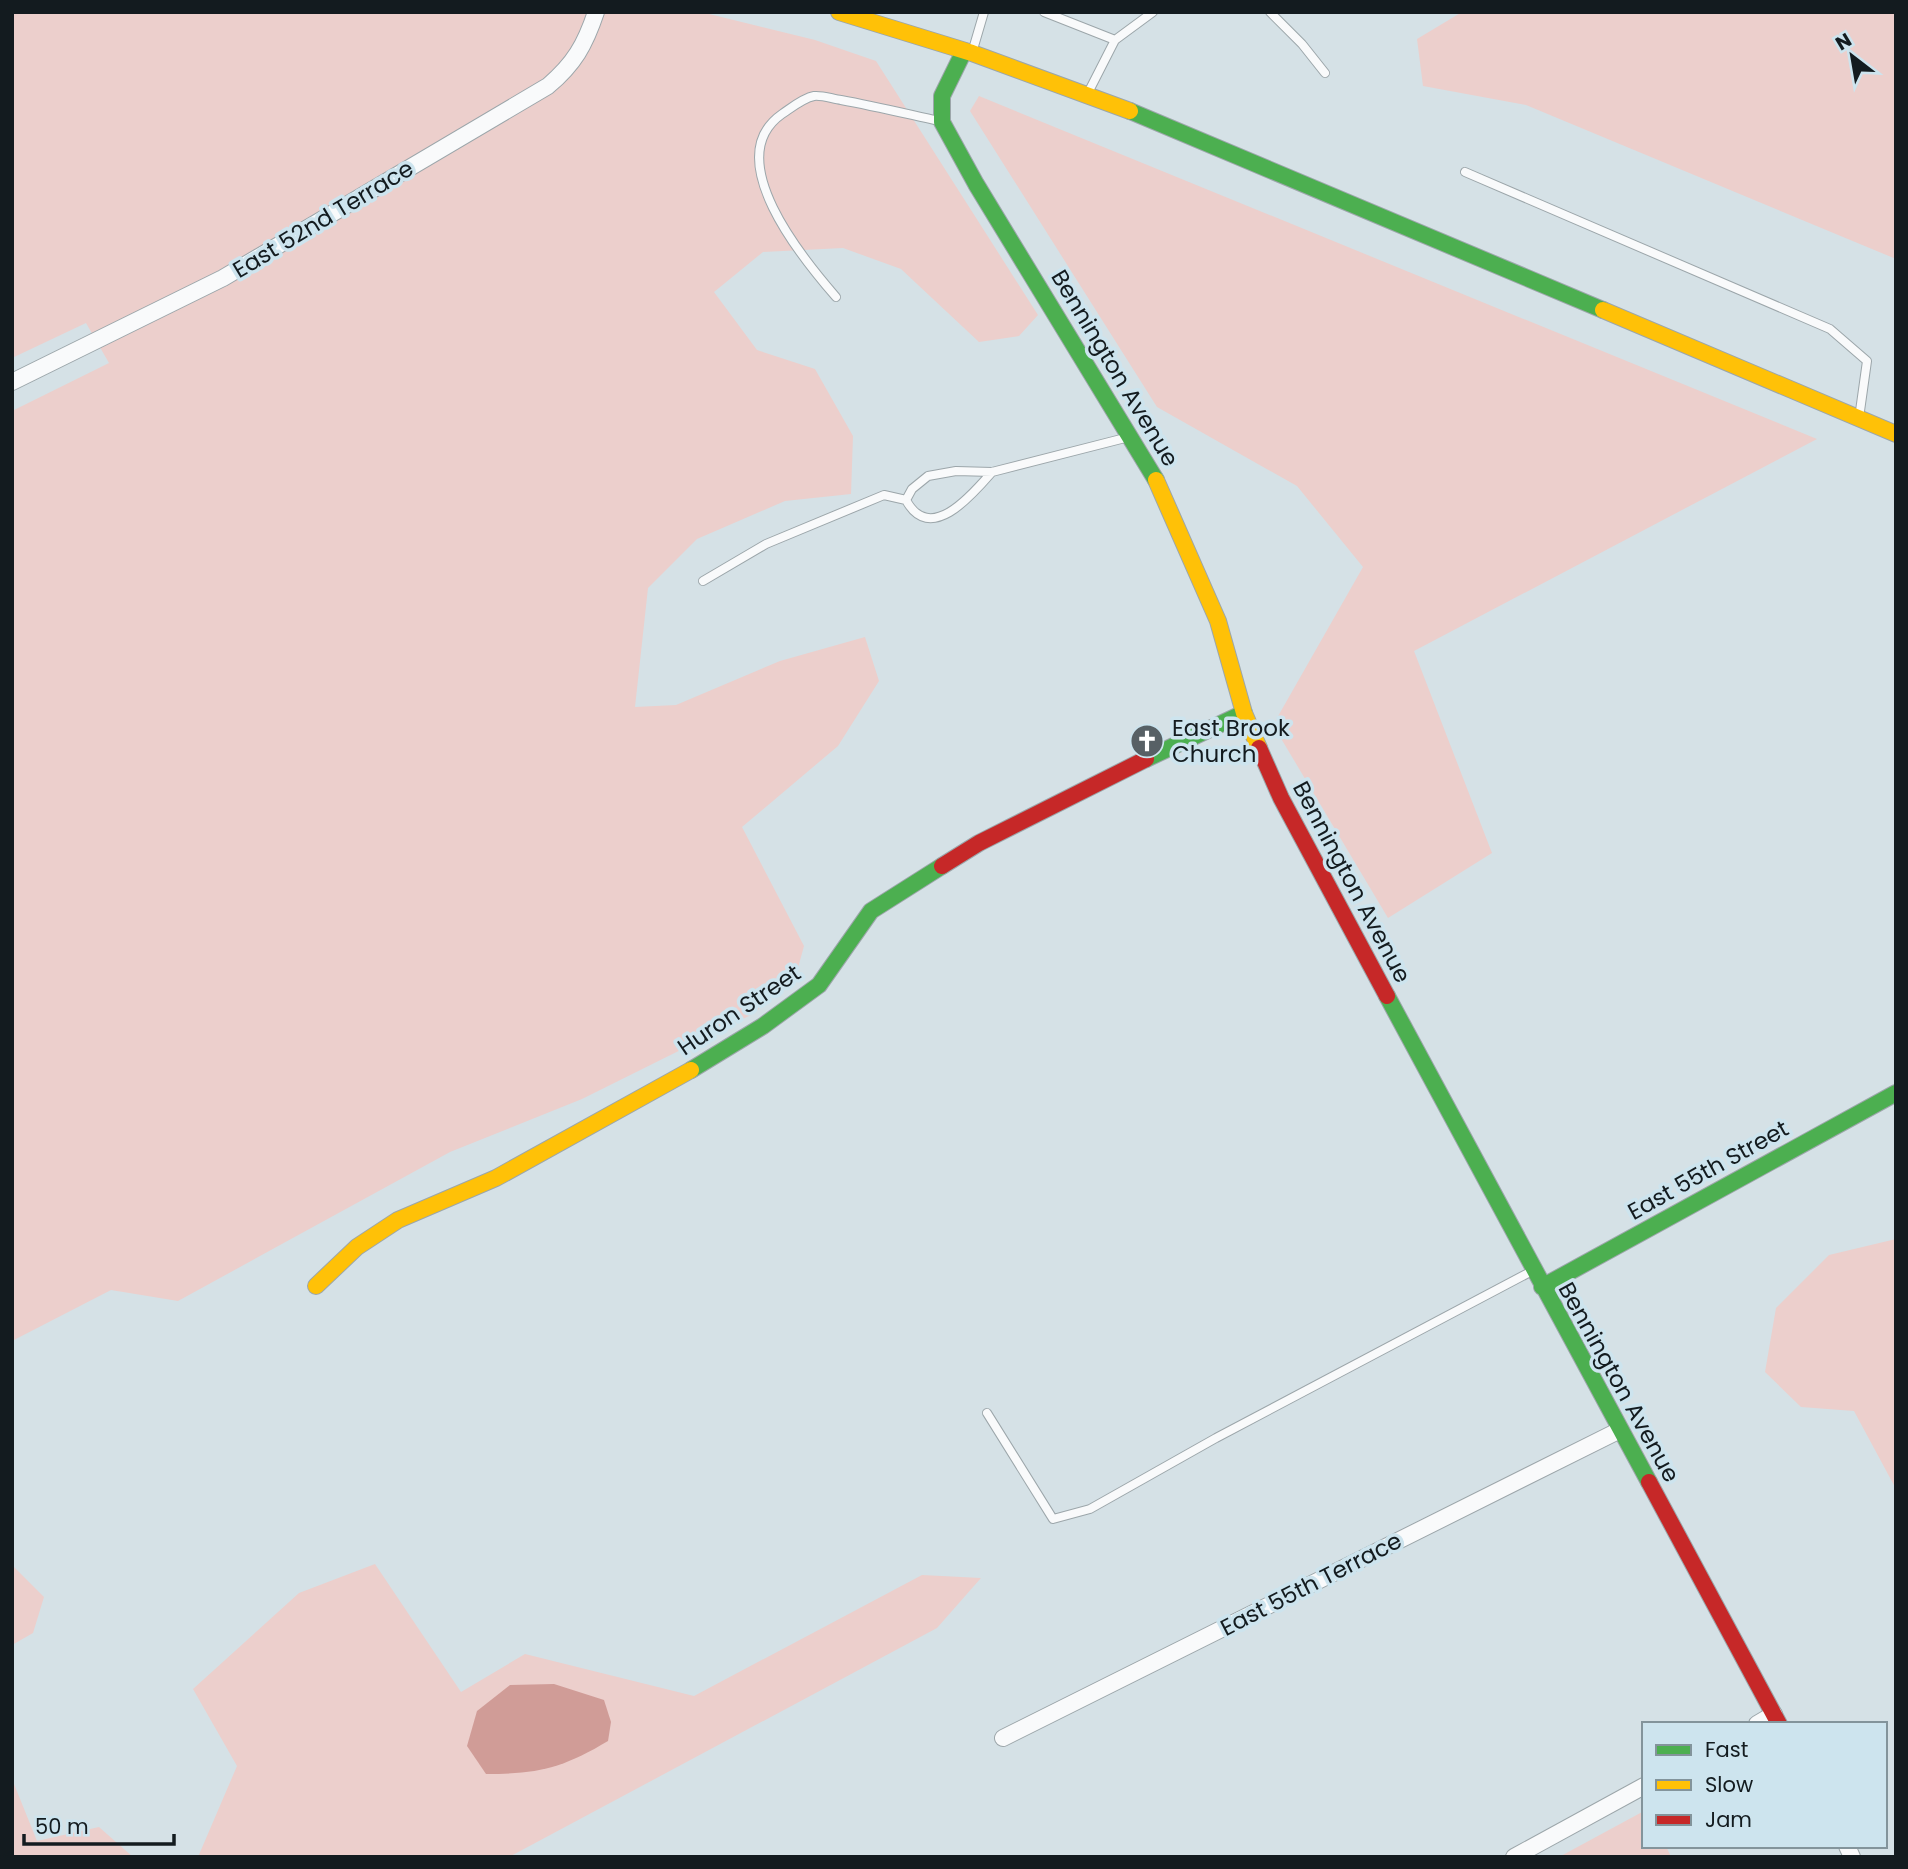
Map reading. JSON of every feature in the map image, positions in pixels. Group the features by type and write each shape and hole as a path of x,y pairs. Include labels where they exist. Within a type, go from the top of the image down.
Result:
{"main road":[{"path":"839,12 968,52 1141,115 1896,434"},
{"path":"942,122 942,96 968,52"},
{"name":"Bennington Avenue","path":"942,122 976,184 1132,436 1171,509 1218,621 1244,713 1281,798 1533,1271 1777,1719"},
{"name":"Huron Street","path":"316,1286 357,1247 398,1220 509,1171 632,1105 763,1026 819,985 871,911 979,843 1175,744 1244,713"},
{"name":"East 55th Street","path":"1542,1287 1896,1093"}],"street":[{"name":"East 52nd Terrace","path":"12,382 223,278 548,86 571,66 584,47 596,12"},
{"name":"East 55th Terrace","path":"1003,1738 1620,1430"},
{"path":"1514,1857 1642,1787"}],"lane":[{"path":"968,52 984,12"},
{"path":"1044,12 1115,40"},
{"path":"1087,95 1115,40 1153,12"},
{"path":"1270,12 1302,44 1325,74"},
{"path":"835,297 801,256 774,209 763,180 759,155 763,135 778,117 815,96 873,105 942,122"},
{"path":"1465,172 1830,329 1867,361 1859,418"},
{"path":"906,499 912,489 928,476 956,471 992,472 1132,436"},
{"path":"906,499 911,510 928,518 949,514 992,472"},
{"path":"703,581 766,544 884,495 906,499"},
{"path":"987,1413 1053,1519 1090,1509 1216,1438 1533,1271"}],"shaded area":[{"path":"12,12 701,12 815,40 876,61 1038,315 1019,336 979,342 901,269 843,248 763,252 714,292 757,350 815,369 853,436 851,494 785,501 697,539 648,588 635,707 676,705 780,661 865,637 879,681 838,746 742,827 804,946 796,975 753,1014 582,1099 450,1152 178,1301 111,1290 12,1341 12,411 109,363 86,323 12,358"},
{"path":"1462,12 1896,12 1896,259 1526,105 1423,86 1417,39"},
{"path":"979,96 1817,439 1414,651 1492,853 1388,918 1273,725 1363,567 1297,486 1157,407 970,111"},
{"path":"1896,1239 1896,1489 1854,1411 1801,1407 1765,1372 1776,1308 1829,1255"},
{"path":"375,1564 461,1692 525,1654 694,1696 922,1575 981,1578 937,1628 509,1857 198,1857 237,1766 193,1689 299,1593"},
{"path":"12,1565 44,1597 33,1633 12,1645"},
{"path":"554,1684 604,1700 611,1722 608,1741 577,1758 550,1768 521,1773 486,1774 467,1746 477,1711 510,1685"},
{"path":"12,1779 37,1841 99,1827 133,1857 12,1857"},
{"path":"1642,1812 1642,1848 1667,1848 1671,1857 1559,1857"}],"traffic: fast":[{"path":"964,51 942,96 942,122 976,184 1156,480"},
{"path":"1130,111 1603,310"},
{"path":"1146,759 1244,713"},
{"path":"691,1070 763,1026 819,985 871,911 942,866"},
{"path":"1387,996 1649,1482"},
{"path":"1542,1287 1896,1093"}],"traffic: slow":[{"path":"839,12 972,53 1130,111"},
{"path":"1603,310 1896,434"},
{"path":"1156,480 1218,621 1244,713 1259,748"},
{"path":"316,1286 357,1247 398,1220 496,1178 691,1070"}],"traffic: jam":[{"path":"1259,748 1281,798 1387,996"},
{"path":"942,866 979,843 1146,759"},
{"path":"1649,1482 1778,1722"}],"place":[{"name":"East Brook Church","path":"1147,741"}]}
